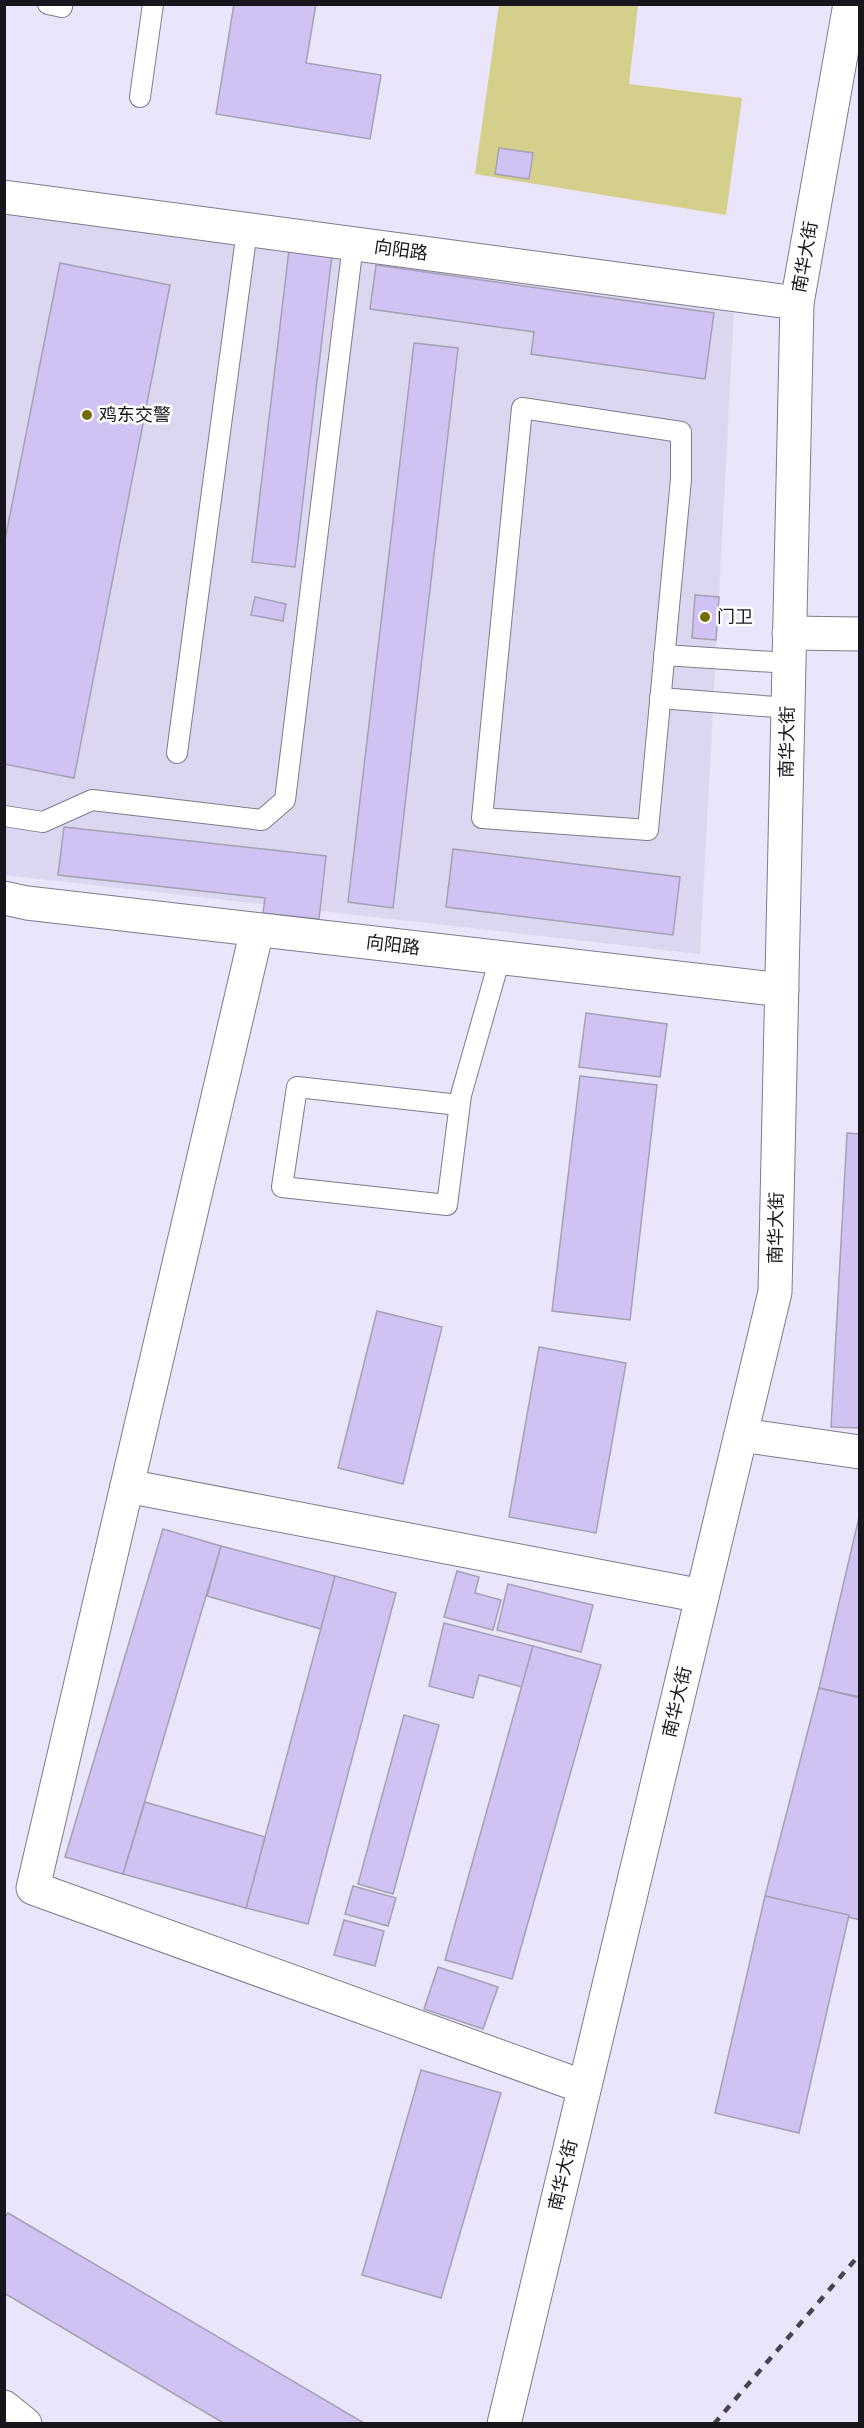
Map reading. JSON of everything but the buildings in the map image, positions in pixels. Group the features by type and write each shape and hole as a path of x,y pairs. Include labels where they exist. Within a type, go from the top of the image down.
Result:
{"street":[{"name":"南华大街","path":"504,2424 775,1293 796,303 850,4"},
{"name":"向阳路","path":"4,197 796,303"},
{"path":"789,648 860,634"},
{"name":"向阳路","path":"4,897 27,903 782,990"},
{"path":"257,930 33,1888 584,2087"},
{"path":"741,1435 860,1452"},
{"path":"127,1485 702,1596"},
{"path":"4,2407 25,2424"}],"lane":[{"path":"48,4 62,7 63,4"},
{"path":"140,97 153,4"},
{"path":"177,753 247,230"},
{"path":"4,816 43,822 92,800 262,820 285,800 353,244"},
{"path":"522,408 681,432 681,479 660,698 648,830 482,818 522,408"},
{"path":"664,655 789,648"},
{"path":"660,698 788,708"},
{"path":"459,1105 297,1087 282,1187 447,1205 459,1105 500,958"}],"shaded area":[{"path":"499,5 638,5 629,84 742,98 726,215 475,174"},
{"path":"5,211 734,312 700,954 5,875"}],"railway":[{"path":"714,2424 860,2254"}],"place":[{"name":"鸡东交警","path":"87,415"},
{"name":"门卫","path":"705,617"}]}
